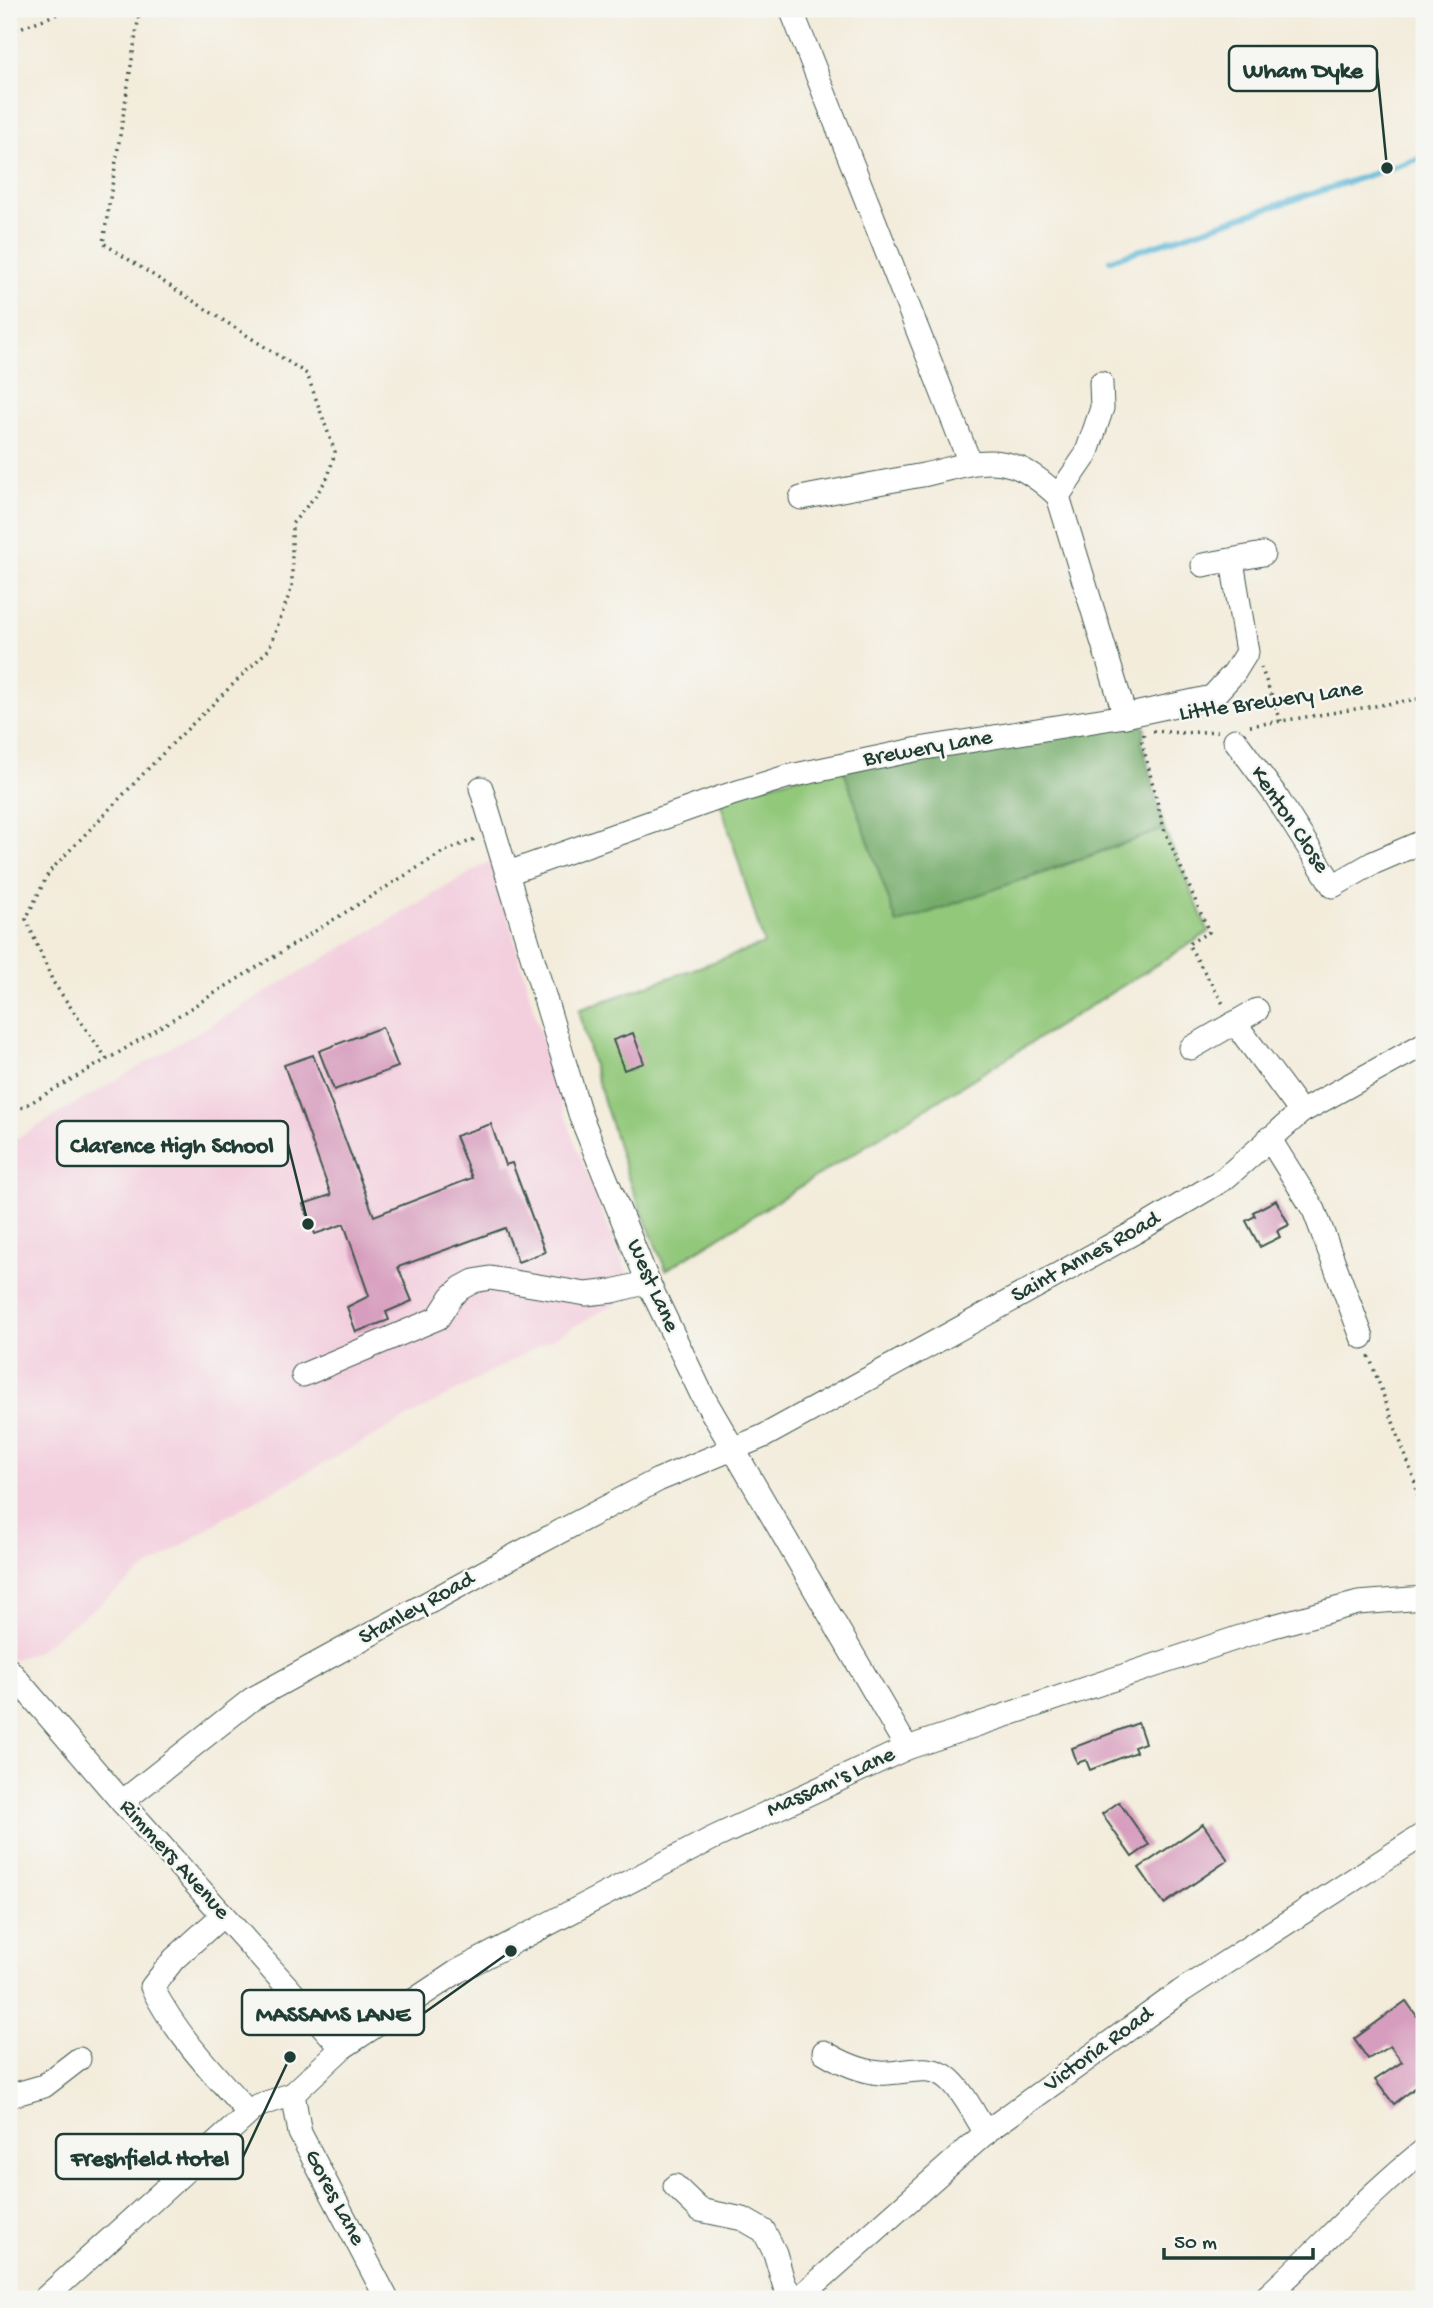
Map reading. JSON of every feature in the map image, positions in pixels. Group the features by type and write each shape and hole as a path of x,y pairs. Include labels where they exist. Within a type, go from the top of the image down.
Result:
{"street":[{"path":"791,9 970,463"},
{"path":"1058,496 1086,456 1102,408 1101,383"},
{"path":"801,498 930,474 970,463 986,462 1013,466 1038,478 1058,496 1135,722"},
{"path":"1203,565 1263,554"},
{"path":"1232,561 1247,652"},
{"name":"Brewery Lane","path":"508,873 786,777 919,749 1135,722 1212,697 1234,673 1247,652"},
{"name":"Kenton Close","path":"1233,733 1333,886 1373,863 1424,841"},
{"name":"West Lane","path":"481,788 581,1117 648,1282 702,1395 907,1748"},
{"path":"1191,1048 1257,1010"},
{"path":"1235,1024 1301,1112"},
{"name":"Saint Annes Road","path":"732,1448 764,1436 1137,1231 1224,1179 1301,1112 1424,1044"},
{"path":"1269,1138 1314,1210 1362,1337"},
{"path":"303,1376 438,1318 452,1296 474,1281 490,1278 586,1294 613,1291 648,1282"},
{"name":"Stanley Road","path":"122,1802 252,1699 658,1480 732,1448"},
{"name":"Massam's Lane","path":"293,2094 342,2048 458,1971 711,1839 907,1748 1270,1627 1357,1603 1424,1598"},
{"name":"Rimmers Avenue","path":"9,1670 122,1802 342,2048"},
{"name":"Victoria Road","path":"796,2299 986,2133 1180,1992 1424,1834"},
{"path":"223,1915 174,1959 152,1987 161,2005 196,2054 249,2113"},
{"path":"824,2053 859,2069 881,2073 926,2069 948,2078 986,2133"},
{"path":"9,2096 44,2086 79,2059"},
{"path":"44,2299 257,2106 293,2094"},
{"name":"Gores Lane","path":"293,2094 300,2133 387,2299"},
{"path":"1264,2299 1311,2257 1400,2169 1424,2150"},
{"path":"675,2186 700,2210 743,2219 764,2231 775,2253 784,2284 796,2299"}],"path":[{"path":"9,32 71,9"},
{"path":"107,1059 53,982 26,919 48,872 269,649 292,587 292,524 328,477 335,452 307,374 103,243 140,9"},
{"path":"1247,652 1256,654 1281,721"},
{"name":"Little Brewery Lane","path":"1135,722 1156,733 1233,733 1281,721 1424,698"},
{"path":"1135,722 1164,829 1209,932 1188,944 1235,1024"},
{"path":"9,1115 107,1059 443,852 493,832"},
{"path":"1362,1337 1414,1479 1424,1523"}],"shaded area":[{"path":"492,860 557,1092 635,1293 226,1517 142,1572 37,1651 9,1661 9,1143"}],"green space":[{"path":"1125,716 1145,728 1142,742 1164,829 897,924 842,765"},
{"path":"842,765 1025,880 1164,829 1209,932 666,1270 628,1178 593,1066 579,1010 764,944 719,798"}],"building":[{"path":"382,1027 398,1067 334,1090 319,1051"},
{"path":"633,1033 644,1063 624,1070 613,1040"},
{"path":"313,1055 374,1216 472,1178 455,1136 491,1124 505,1165 512,1163 545,1252 518,1262 505,1228 398,1267 412,1301 386,1312 389,1320 356,1332 347,1307 369,1296 344,1224 315,1234 303,1204 331,1195 284,1065"},
{"path":"1276,1200 1289,1225 1277,1231 1280,1237 1260,1247 1246,1221 1255,1216 1253,1212"},
{"path":"1138,1723 1145,1743 1134,1747 1136,1752 1090,1770 1086,1760 1077,1763 1072,1748"},
{"path":"1119,1802 1149,1845 1132,1857 1102,1814"},
{"path":"1203,1824 1228,1860 1164,1904 1139,1868"},
{"path":"1406,2001 1424,2026 1424,2081 1394,2104 1375,2080 1402,2062 1390,2046 1368,2059 1354,2039"}],"waterway":[{"path":"1110,260 1424,157"}],"place":[{"name":"Wham Dyke","path":"1387,168"},
{"name":"Clarence High School","path":"308,1224"},
{"name":"MASSAMS LANE","path":"511,1951"},
{"name":"Freshfield Hotel","path":"290,2057"}]}
